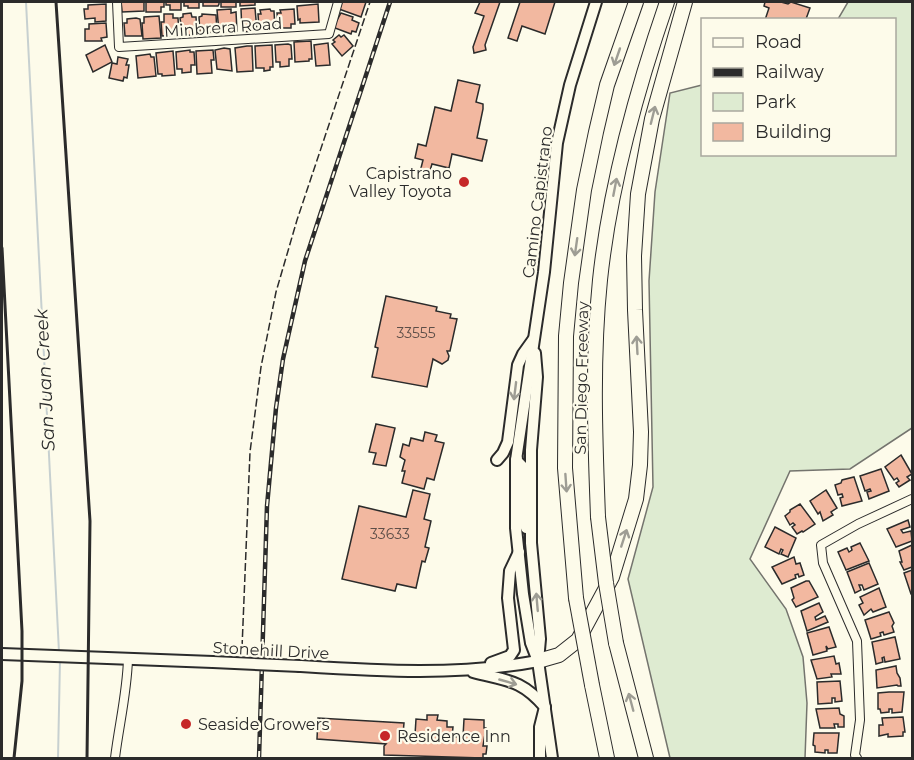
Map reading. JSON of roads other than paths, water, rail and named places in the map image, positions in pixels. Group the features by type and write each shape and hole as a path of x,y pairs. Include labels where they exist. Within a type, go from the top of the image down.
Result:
{"highway":[{"name":"San Diego Freeway","path":"606,759 576,598 565,468 566,336 584,190 598,123 607,85 636,2"},
{"name":"San Diego Freeway","path":"646,759 616,643 598,517 594,425 596,346 600,280 608,225 626,137 652,45 667,2"},
{"path":"538,661 559,655 578,640 612,577 636,499 641,432 634,256 638,194 652,119 685,2"}],"main road":[{"name":"Camino Capistrano","path":"552,759 538,661 531,643 523,594 516,511 516,460 526,379 535,338 544,272 557,143 570,85 596,2"},
{"name":"Camino Capistrano","path":"535,338 537,388 531,450 531,543 540,639 538,661"},
{"path":"497,460 508,442 518,365 535,338"},
{"path":"531,543 524,522 523,467 516,460 526,448 528,440 536,363"},
{"path":"464,670 502,660 510,656 514,650 508,598 510,571 519,551"},
{"name":"Stonehill Drive","path":"5,654 440,672 501,668 538,661"},
{"path":"464,670 511,681 532,693 545,708 540,727 540,759"}],"street":[{"name":"Minbrera Road","path":"117,2 118,47 329,34 338,2"},
{"path":"854,757 860,720 856,641 823,563 821,545 858,524 912,499"},
{"path":"115,759 119,721 128,680 128,659"}],"waterway":[{"name":"San Juan Creek","path":"26,2 59,652"},
{"name":"San Juan Creek","path":"58,758 60,660"}],"railway":[{"path":"259,758 267,506 283,359 305,261 390,2"}],"place":[{"name":"Capistrano Valley Toyota","path":"464,182"},
{"name":"Seaside Growers","path":"186,724"},
{"name":"Residence Inn","path":"385,736"}]}
